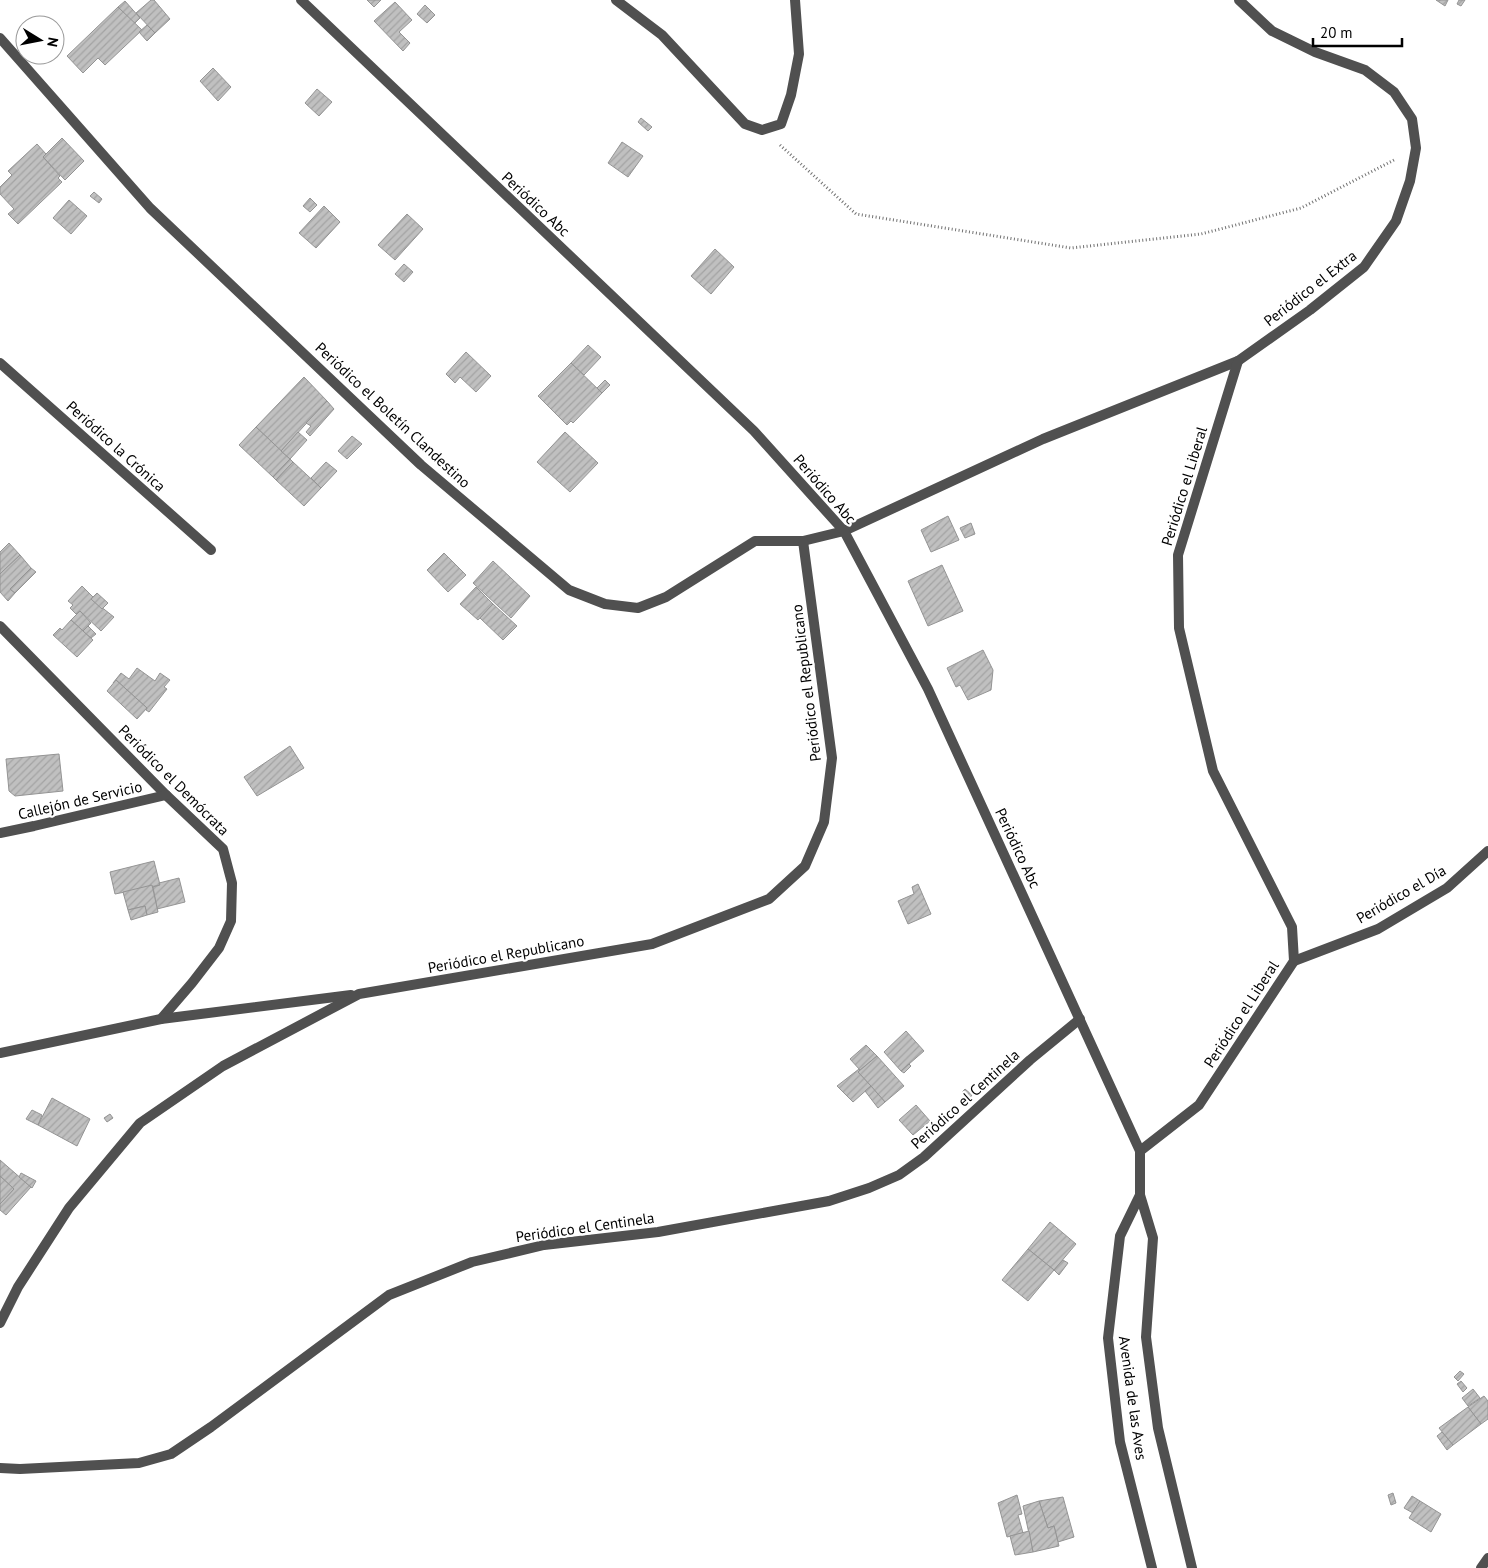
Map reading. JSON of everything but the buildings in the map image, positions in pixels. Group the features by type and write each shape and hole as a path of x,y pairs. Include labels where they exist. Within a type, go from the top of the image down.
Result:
{"street":[{"name":"Periódico Abc","path":"301,0 754,431 844,531 928,690 1140,1151 1140,1195"},
{"path":"616,0 662,35 744,124 762,130 781,124 791,95 799,54 795,0"},
{"name":"Periódico el Extra","path":"1238,361 1310,310 1364,267 1396,221 1410,181 1416,148 1412,119 1394,92 1365,70 1315,52 1272,31 1239,0"},
{"name":"Periódico el Boletín Clandestino","path":"0,38 150,208 421,465 570,590 605,604 638,608 666,597 755,540 803,541 844,531"},
{"path":"844,531 1043,439 1238,361"},
{"name":"Periódico el Liberal","path":"1140,1151 1199,1105 1294,961 1292,927 1213,771 1179,628 1178,555 1238,361"},
{"name":"Periódico la Crónica","path":"0,363 211,550"},
{"name":"Periódico el Republicano","path":"0,1323 18,1287 69,1208 140,1123 223,1066 359,994 652,944 770,899 805,866 824,822 832,758 803,541"},
{"name":"Periódico el Demócrata","path":"0,626 166,795 223,849 232,883 231,921 219,948 162,1019"},
{"name":"Callejón de Servicio","path":"0,833 166,795"},
{"name":"Periódico el Día","path":"1294,961 1378,929 1447,888 1488,851"},
{"path":"0,1054 162,1019 359,994"},
{"name":"Periódico el Centinela","path":"0,1468 20,1469 140,1463 171,1454 211,1427 388,1295 472,1262 544,1245 658,1232 829,1202 870,1188 899,1174 924,1157 1030,1060 1080,1019"},
{"name":"Avenida de las Aves","path":"1140,1195 1120,1236 1108,1338 1120,1442 1152,1568"},
{"name":"Avenida de las Aves","path":"1140,1195 1153,1238 1146,1337 1158,1428 1192,1568"},
{"path":"1481,1568 1488,1558"}],"path":[{"path":"762,130 856,214 1070,248 1201,234 1301,208 1416,148"}]}
